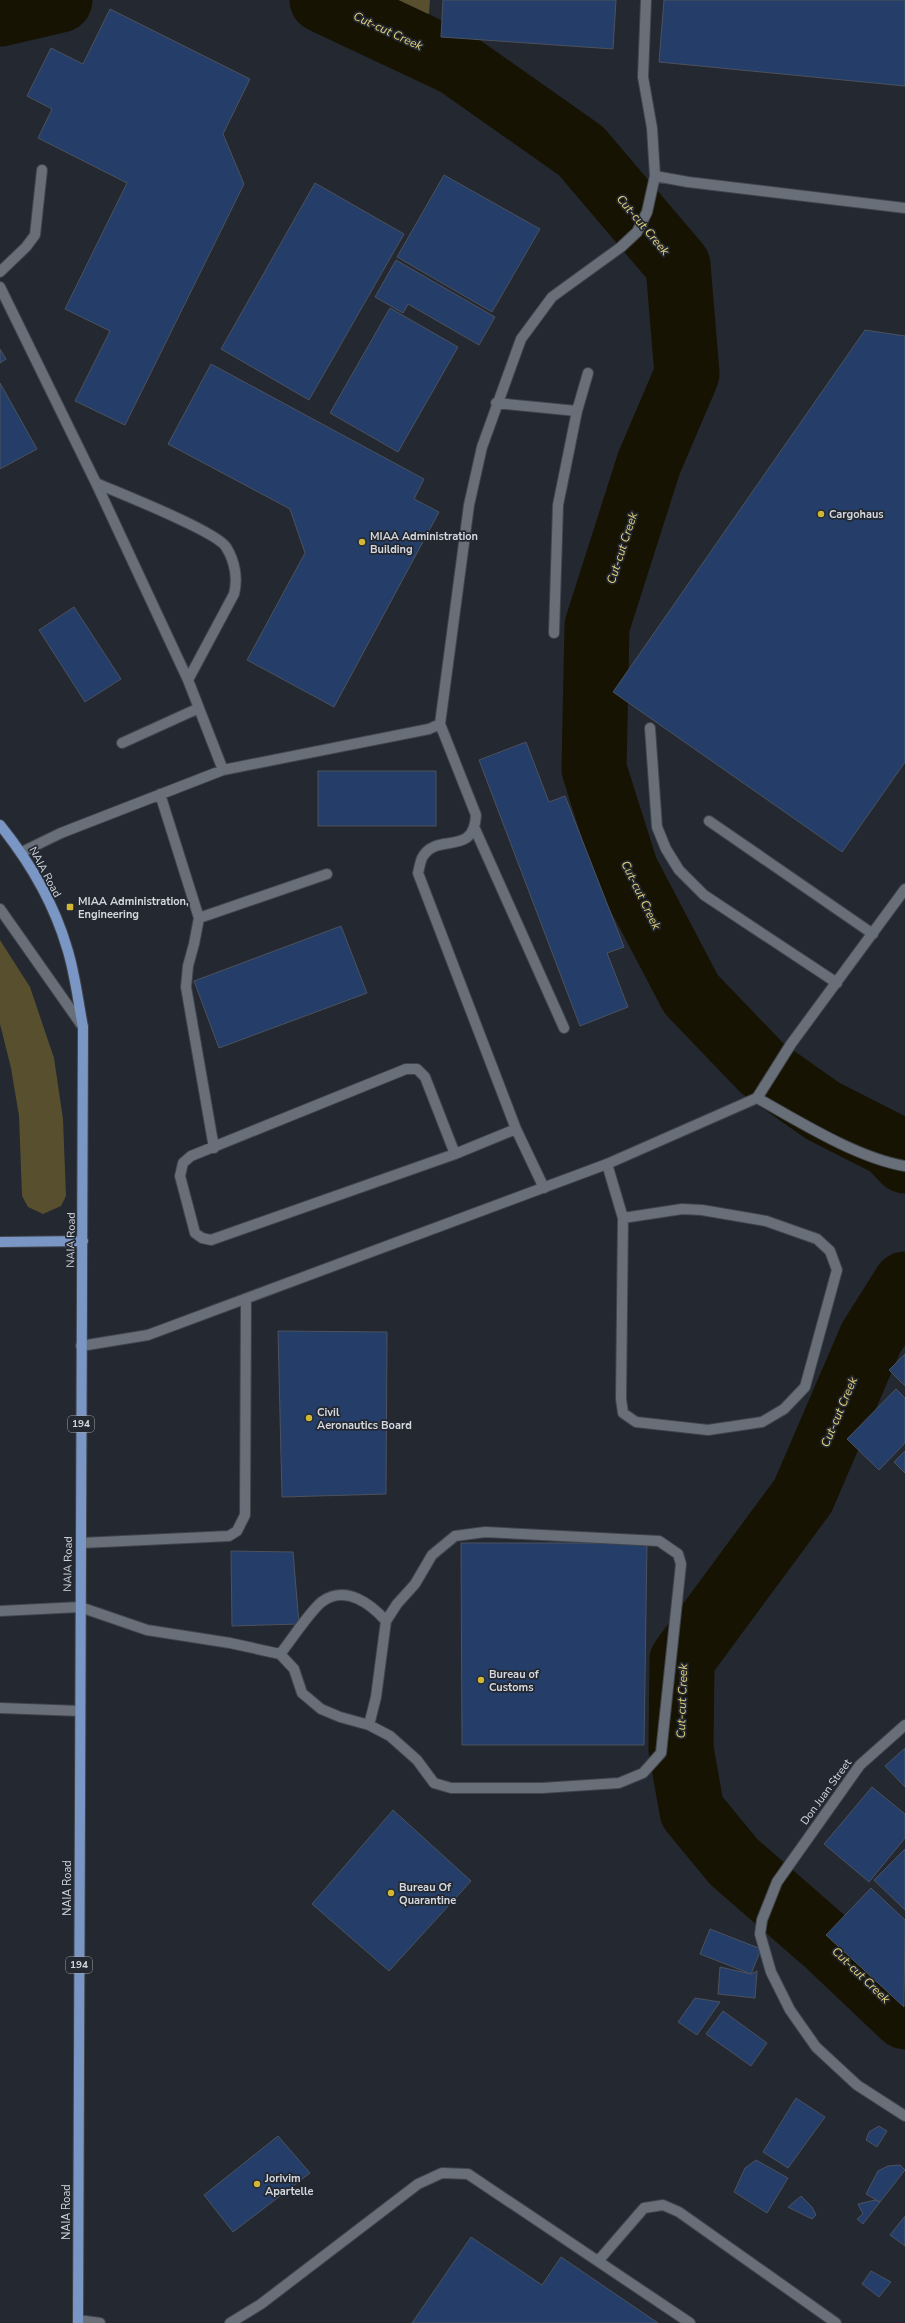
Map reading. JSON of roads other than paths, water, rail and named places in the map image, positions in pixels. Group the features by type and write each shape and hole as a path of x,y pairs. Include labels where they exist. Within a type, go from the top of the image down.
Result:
{"main road":[{"name":"NAIA Road","path":"0,825 22,852 47,900 67,948 82,1027 83,1241 81,1346 78,2322"},
{"path":"0,1242 83,1241"}],"street":[{"path":"564,1028 475,829 476,815 440,724 469,505 482,447 496,403 520,339 536,316 552,297 621,247 637,232 647,212 655,176 652,128 643,77 646,0"},
{"path":"0,272 26,247 35,235 42,170"},
{"path":"655,176 696,183 905,208"},
{"path":"0,287 96,483 188,680 223,770"},
{"path":"554,633 558,505 576,411 588,373"},
{"path":"496,403 576,411"},
{"path":"96,483 208,533 226,547 236,572 234,594 188,680"},
{"path":"122,743 199,708"},
{"path":"22,852 61,833 223,770 429,729 440,724"},
{"path":"650,728 657,827 666,850 679,870 704,895 837,983"},
{"path":"160,794 198,918 194,944 188,966 186,987 214,1148"},
{"path":"709,821 872,934"},
{"path":"475,829 466,839 433,847 422,858 418,873 516,1129 544,1188"},
{"path":"198,918 327,874"},
{"path":"81,1346 148,1335 607,1164 757,1098 791,1044 905,889"},
{"path":"0,909 82,1027"},
{"path":"455,1154 425,1077 417,1069 406,1069 214,1148 191,1156 183,1163 180,1176 195,1233 202,1238 211,1240 455,1154 516,1129"},
{"path":"757,1098 839,1142 889,1163 905,1166"},
{"path":"607,1164 623,1218 621,1398 623,1412 636,1422 708,1430 762,1422 784,1409 805,1387 837,1270 830,1251 817,1239 759,1219 702,1210 682,1210 623,1218"},
{"path":"81,1543 229,1536 237,1531 245,1515 246,1299"},
{"path":"0,1611 80,1607 147,1630 230,1643 280,1654 294,1669 302,1693 321,1709 340,1717 369,1725 390,1736 411,1755 434,1784 451,1788 542,1788 619,1783 643,1773 661,1753 681,1564 678,1554 658,1541 485,1532 455,1536 432,1555 415,1584 397,1604 386,1621 376,1697 369,1725"},
{"path":"280,1654 322,1601 338,1595 345,1595 362,1600 373,1607 386,1621"},
{"path":"0,1708 80,1711"},
{"name":"Don Juan Street","path":"905,1725 860,1765 777,1882 762,1920 760,1934 771,1972 790,2010 816,2046 857,2084 905,2116"},
{"path":"230,2323 261,2304 418,2184 442,2174 468,2174 599,2260 690,2323"},
{"path":"599,2260 644,2208 662,2205 679,2212 829,2321"},
{"path":"78,2322 100,2323"}],"waterway":[{"name":"Cut-cut Creek","path":"0,14 60,0"},
{"name":"Cut-cut Creek","path":"322,0 456,63 581,151 678,265 687,374 649,463 597,626 594,769 626,870 691,994 762,1068 823,1111 890,1145 905,1161"},
{"name":"Cut-cut Creek","path":"905,1284 871,1338 803,1496 682,1660 681,1749 692,1811 734,1862 827,1943 905,2017"}],"place":[{"name":"Cargohaus","path":"821,514"},
{"name":"MIAA Administration Building","path":"362,542"},
{"name":"MIAA Administration, Engineering","path":"70,907"},
{"name":"Civil Aeronautics Board","path":"309,1418"},
{"name":"Bureau of Customs","path":"481,1680"},
{"name":"Bureau Of Quarantine","path":"391,1893"},
{"name":"Jorivim Apartelle","path":"257,2184"}]}
